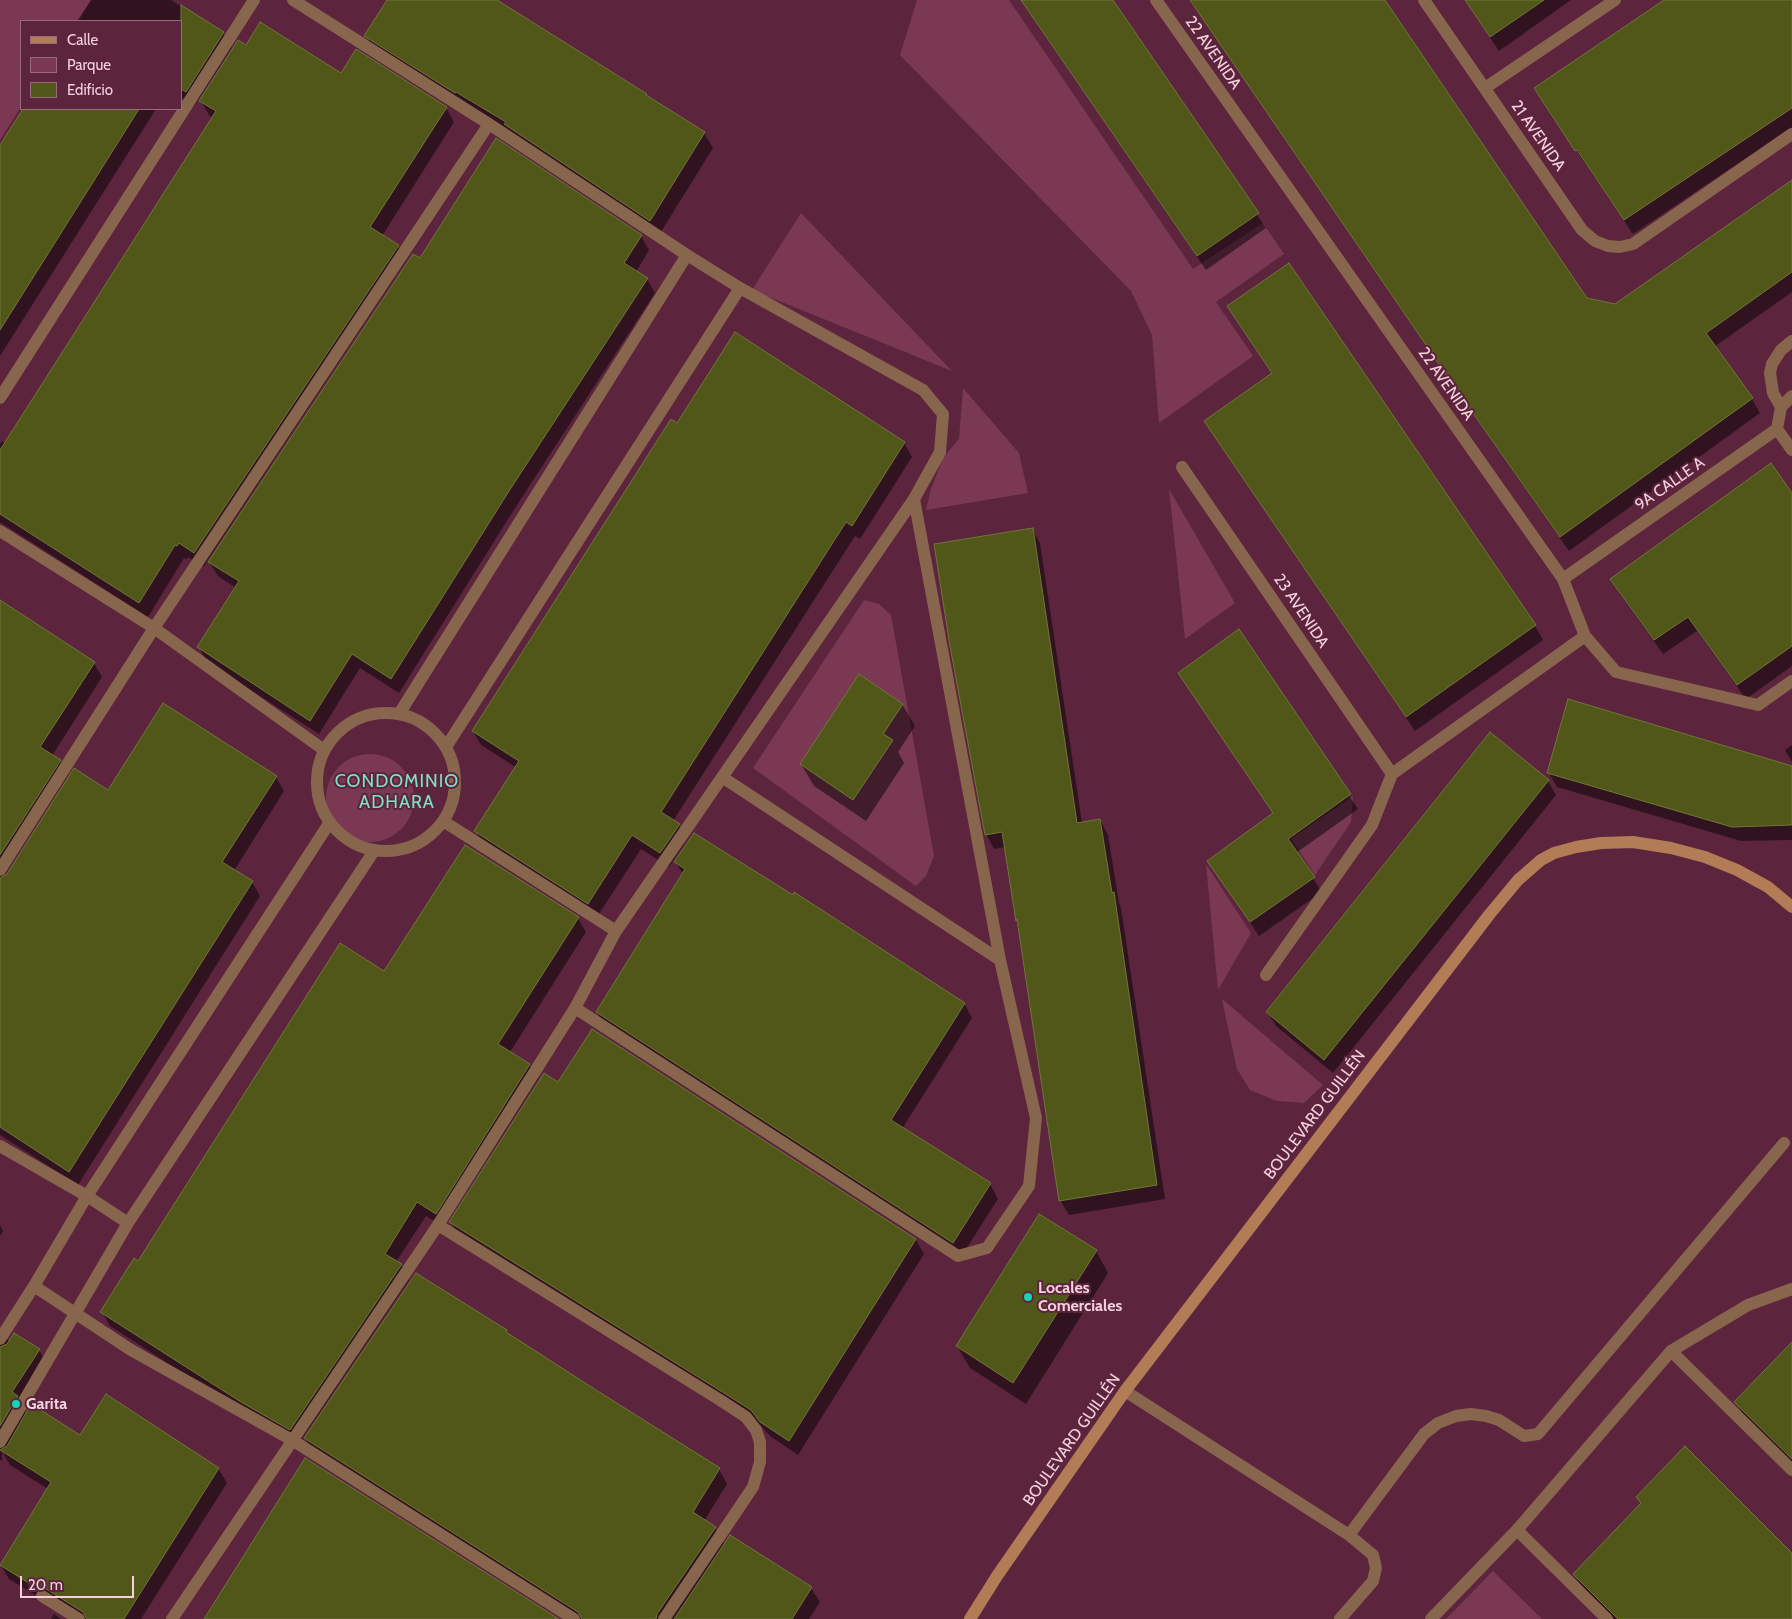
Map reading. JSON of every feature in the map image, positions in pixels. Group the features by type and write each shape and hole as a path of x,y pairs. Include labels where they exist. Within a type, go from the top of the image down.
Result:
{"main road":[{"name":"BOULEVARD GUILLÉN","path":"970,1619 997,1576 1125,1390 1489,915 1518,880 1541,860 1554,853 1601,842 1633,842 1671,848 1705,857 1737,870 1768,887 1792,907"}],"street":[{"path":"0,398 254,0"},
{"path":"172,1619 438,1225 575,1008 616,931 914,499 940,452 943,414 923,390 740,288 490,124 293,0"},
{"name":"22 AVENIDA","path":"1156,0 1563,579 1585,636 1616,672 1758,705 1792,681"},
{"name":"21 AVENIDA","path":"1424,0 1582,230 1595,241 1608,246 1620,247 1633,244 1648,235 1792,134"},
{"path":"1485,88 1615,0"},
{"path":"0,870 154,628 490,124"},
{"path":"399,714 687,255"},
{"path":"446,747 740,288"},
{"path":"1781,407 1773,393 1770,373 1772,364 1781,350 1792,340"},
{"path":"1792,396 1781,407 1777,429 1792,450"},
{"name":"9A CALLE A","path":"1563,579 1777,429"},
{"name":"23 AVENIDA","path":"1182,467 1392,774"},
{"path":"575,1008 958,1256 987,1248 1029,1186 1036,1118 1000,960 914,499"},
{"path":"0,531 154,628 324,750"},
{"path":"1266,975 1372,825 1392,774 1585,636"},
{"path":"382,712 410,716 430,727 446,747 454,765 456,787 450,809 438,829 420,843 400,851 374,851 356,845 337,831 323,812 316,790 318,766 324,750 343,726 363,715 382,712"},
{"path":"722,777 1000,960"},
{"path":"443,821 616,931"},
{"path":"0,1339 87,1196 330,822"},
{"path":"0,1442 128,1223 374,851"},
{"path":"1349,1535 1424,1434 1438,1423 1456,1416 1471,1414 1500,1420 1524,1436 1538,1434 1784,1143"},
{"path":"0,1146 87,1196 128,1223"},
{"path":"438,1225 720,1400 746,1417 756,1430 760,1442 760,1462 756,1480 751,1491 664,1619"},
{"path":"34,1286 132,1350 292,1440 574,1619"},
{"path":"1431,1619 1517,1530 1671,1351 1748,1305 1792,1289"},
{"path":"1671,1351 1792,1470"},
{"path":"1125,1390 1349,1535 1373,1555 1376,1568 1373,1582 1340,1619"},
{"path":"1517,1530 1607,1619"},
{"path":"42,1596 79,1619"}],"green space":[{"path":"0,0 91,0 78,20 20,20 20,109 0,140"},
{"path":"917,0 1009,0 1193,269 1263,223 1284,254 1216,302 1253,356 1159,423 1152,335 1131,291 900,55"},
{"path":"801,213 952,371 752,290"},
{"path":"963,388 1019,453 1028,493 926,510 931,489 943,458 959,439"},
{"path":"1169,489 1235,603 1185,639"},
{"path":"864,600 879,604 891,615 934,856 926,876 916,886 753,768"},
{"name":"CONDOMINIO ADHARA","path":"370,754 387,757 401,767 411,781 414,798 411,815 401,829 387,839 370,842 353,839 339,829 329,815 326,798 329,781 339,767 353,757"},
{"path":"1353,796 1351,822 1315,875 1291,839"},
{"path":"1206,864 1251,933 1218,990"},
{"path":"1222,999 1323,1085 1304,1103 1277,1101 1250,1090 1237,1069"},
{"path":"1493,1571 1542,1619 1446,1619"}],"building":[{"path":"387,0 497,0 705,132 650,221 504,124 506,122 455,93 364,36"},
{"path":"1021,0 1113,0 1259,213 1197,256"},
{"path":"1190,0 1385,0 1587,298 1615,304 1792,180 1792,272 1706,333 1753,398 1560,537 1465,402"},
{"path":"1465,0 1544,0 1490,37"},
{"path":"1664,0 1792,0 1792,108 1624,220 1577,150 1575,151 1534,88"},
{"path":"181,5 224,32 186,92 182,90"},
{"path":"260,22 341,73 356,49 447,107 370,227 399,245 194,553 179,543 177,546 175,545 139,603 0,514 0,450 216,111 199,101 238,40 246,45"},
{"path":"22,110 138,110 0,330 0,145"},
{"path":"496,138 642,235 624,263 648,278 509,491 391,679 352,654 310,721 197,647 239,581 208,562 413,254 420,258"},
{"path":"1289,263 1536,625 1406,717 1204,421 1272,373 1227,306"},
{"path":"735,332 905,442 852,526 846,522 661,812 680,824 660,853 632,835 588,904 474,831 519,761 472,731 671,419 677,423"},
{"path":"1771,463 1792,493 1792,646 1737,685 1688,617 1654,640 1610,579"},
{"path":"1033,528 1077,823 1100,819 1112,893 1114,892 1157,1185 1059,1201 1017,919 1016,921 1002,832 985,835 950,646 934,544"},
{"path":"0,600 95,662 40,747 61,760 0,855"},
{"path":"1239,629 1351,794 1288,839 1315,877 1250,922 1207,861 1273,813 1178,673"},
{"path":"859,674 903,704 883,734 893,740 853,800 800,764"},
{"path":"1568,699 1792,766 1792,825 1732,827 1547,773"},
{"path":"163,703 277,776 222,862 253,881 69,1172 0,1127 0,878 7,874 74,768 108,790"},
{"path":"1490,732 1549,780 1324,1060 1266,1012"},
{"path":"694,833 793,895 794,892 965,1003 891,1120 991,1183 953,1243 596,1012 685,869 674,862"},
{"path":"465,845 579,917 498,1044 530,1064 436,1214 417,1202 385,1254 402,1264 290,1430 241,1402 100,1312 134,1258 138,1261 340,943 384,971"},
{"path":"592,1029 916,1239 789,1441 760,1422 751,1410 449,1222 544,1073 558,1082"},
{"name":"Locales Comerciales","path":"1039,1214 1097,1250 1013,1383 956,1346"},
{"path":"416,1273 720,1468 693,1512 716,1527 657,1614 656,1619 582,1619 578,1612 304,1438"},
{"path":"14,1333 40,1349 12,1392 18,1396 0,1426 0,1347 7,1344"},
{"path":"1792,1342 1792,1459 1734,1402"},
{"path":"106,1394 219,1468 124,1619 87,1619 83,1612 46,1589 38,1589 0,1565 51,1482 0,1450 7,1446 31,1404 80,1435"},
{"path":"1685,1446 1792,1553 1792,1619 1618,1619 1573,1574 1641,1503 1636,1497"},
{"path":"305,1458 559,1619 204,1619"},
{"path":"730,1535 812,1587 792,1619 674,1619"}],"place":[{"name":"Locales Comerciales","path":"1028,1297"},
{"name":"Garita","path":"16,1404"}],"district":[{"name":"CONDOMINIO ADHARA","path":"397,792"}]}
